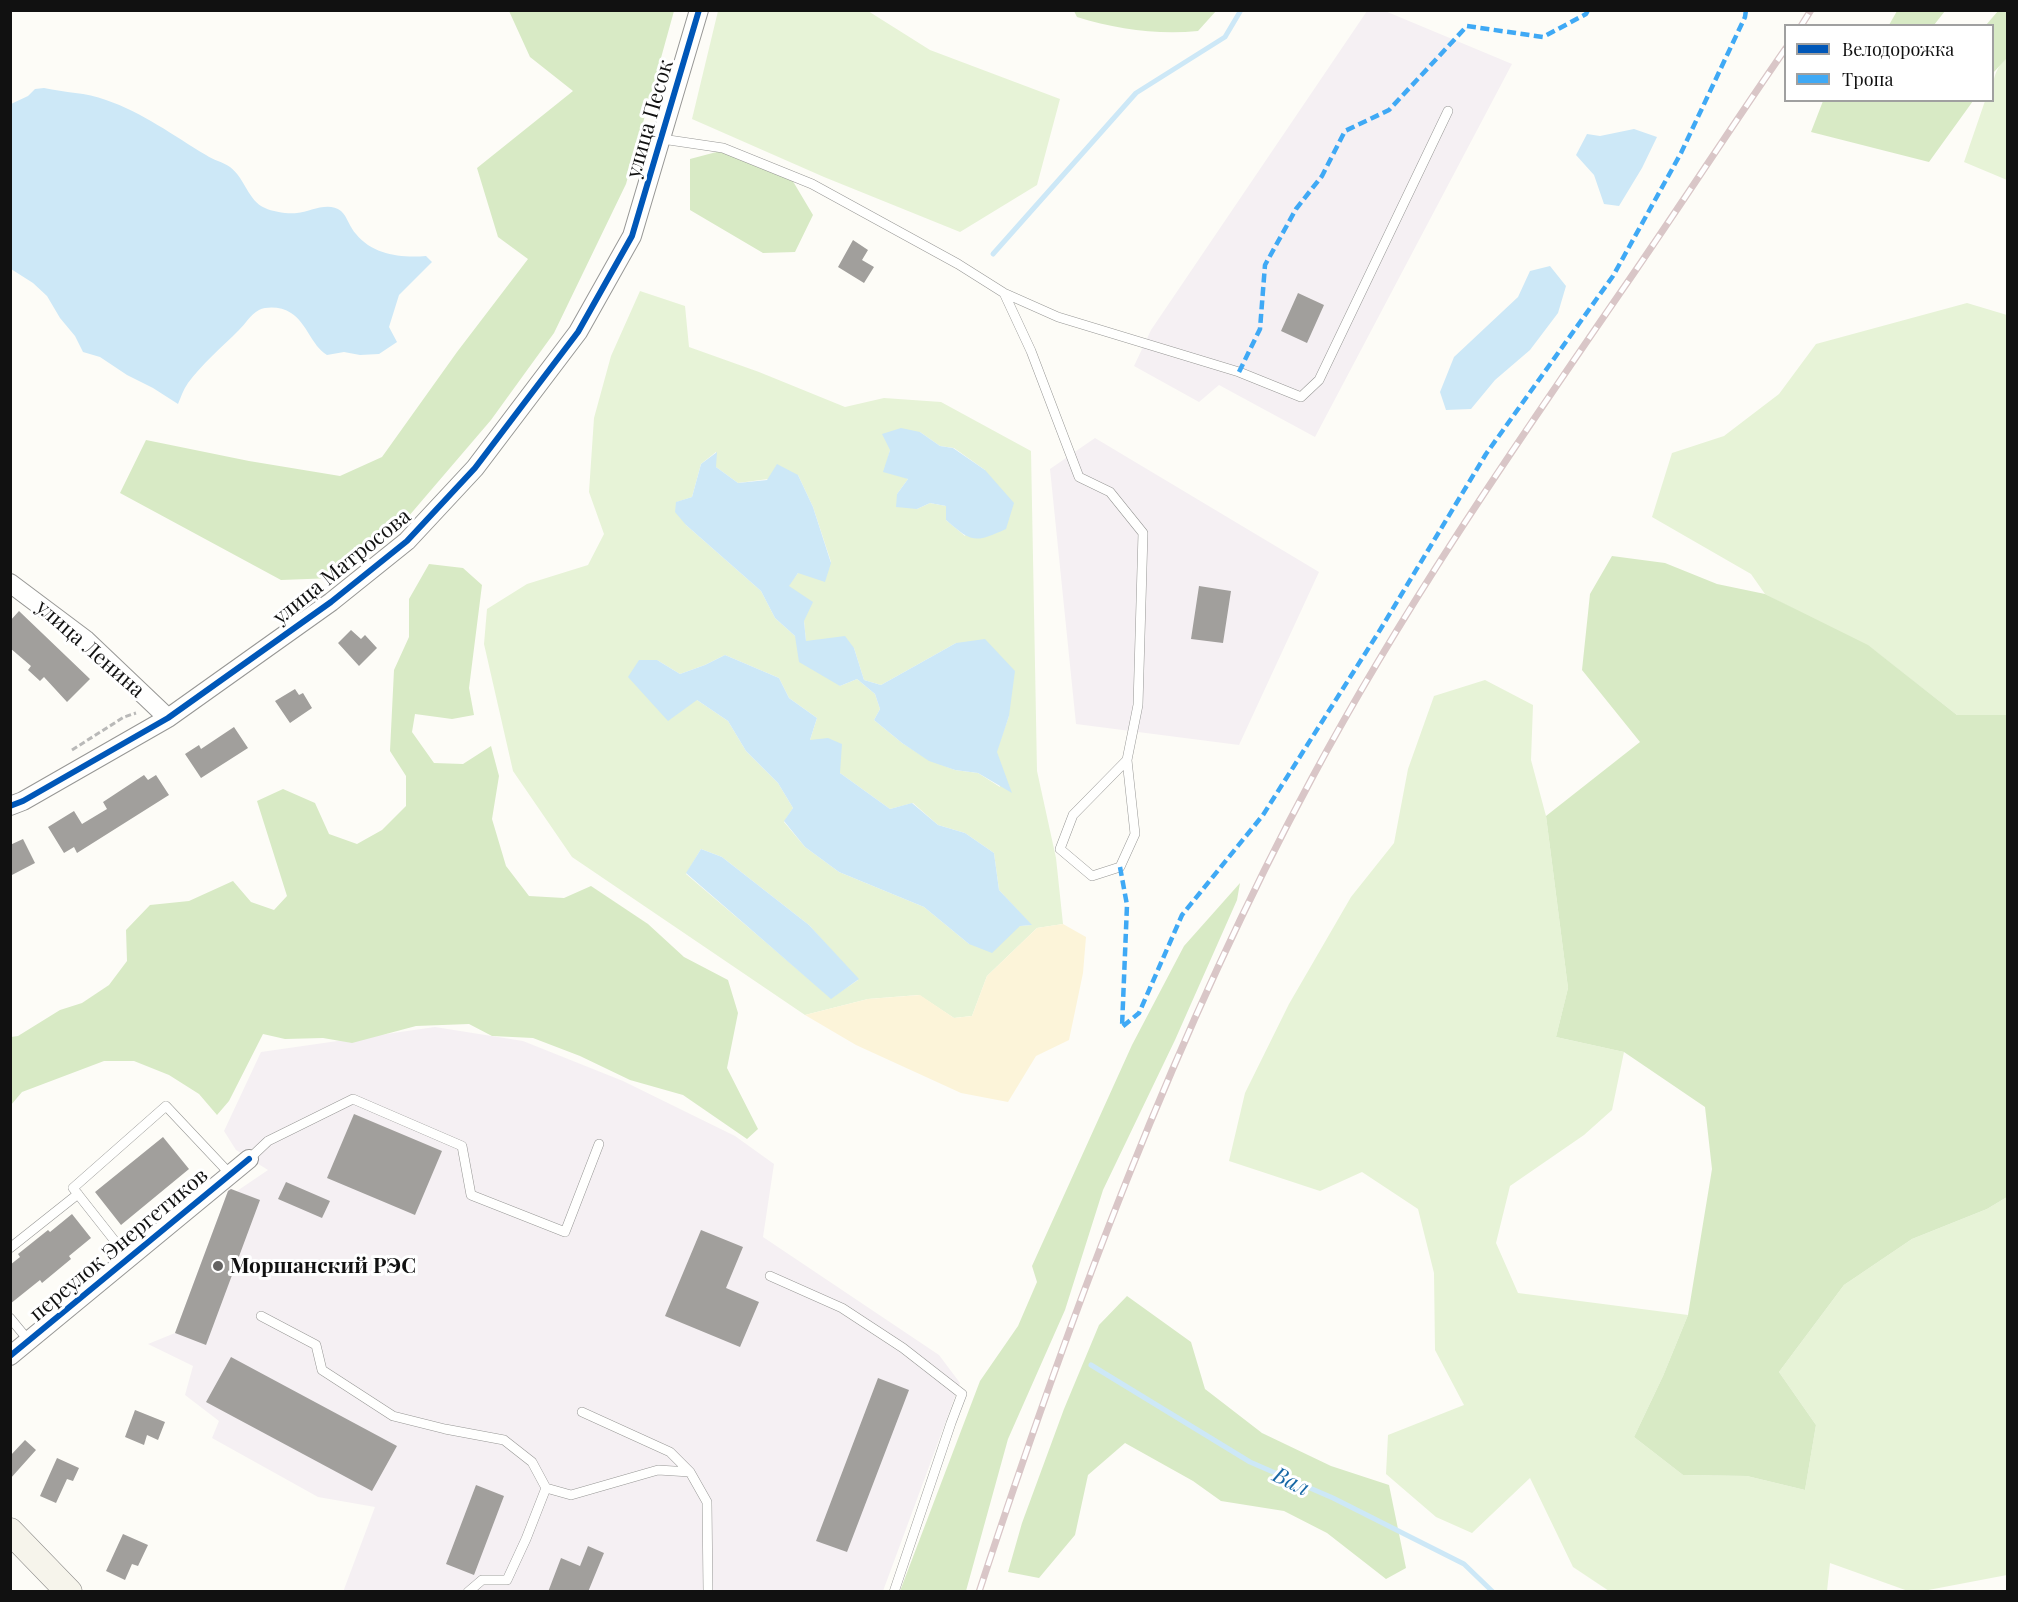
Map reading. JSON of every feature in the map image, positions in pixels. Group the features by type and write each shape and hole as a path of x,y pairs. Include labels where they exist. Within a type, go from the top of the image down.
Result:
{"street":[{"name":"улица Песок","path":"632,236 699,10"},
{"name":"улица Матросова","path":"10,806 23,801 168,718 331,602 407,541 475,468 572,341 632,236"},
{"name":"улица Ленина","path":"10,582 86,640 168,718"},
{"name":"переулок Энергетиков","path":"10,1356 249,1159"},
{"path":"10,1532 69,1592"}],"lane":[{"path":"662,140 723,148 812,184 958,264 1004,293 1058,317 1239,372 1301,397 1319,381 1448,111"},
{"path":"1004,293 1031,351 1079,477 1110,492 1143,533 1138,705 1127,760 1135,834 1120,867 1092,876 1060,849 1073,815 1127,760"},
{"path":"249,1159 268,1141 353,1099 462,1146 471,1195 565,1232 599,1144"},
{"path":"129,1259 73,1188 166,1106 230,1174"},
{"path":"10,1248 78,1194"},
{"path":"770,1276 842,1308 903,1348 962,1394 894,1592"},
{"path":"261,1316 316,1345 322,1370 393,1416 445,1430 504,1440 532,1462 546,1488 571,1495 658,1470 690,1472"},
{"path":"10,1318 29,1341"},
{"path":"582,1413 670,1452 690,1472 707,1502 708,1592"},
{"path":"468,1592 482,1580 507,1581 546,1488"}],"shaded area":[{"path":"1367,11 1385,11 1512,64 1315,437 1219,385 1199,402 1134,366 1151,330"},
{"path":"1095,438 1319,572 1239,745 1076,724 1050,469"},
{"path":"435,1027 523,1041 623,1081 735,1136 774,1164 763,1237 939,1355 960,1383 883,1591 343,1592 375,1507 318,1497 212,1438 219,1421 185,1395 193,1366 148,1344 175,1333 229,1188 237,1191 268,1170 236,1150 224,1131 261,1052"}],"green space":[{"path":"1897,10 1945,11 1935,24 1890,24"},
{"path":"509,11 674,11 626,184 554,333 491,420 408,517 334,578 281,580 120,493 146,440 249,461 340,476 382,457 457,352 528,259 498,237 477,168 573,91 530,57"},
{"path":"718,11 868,11 930,50 1060,99 1037,185 960,232 824,177 692,119"},
{"path":"1074,11 1216,11 1198,31 1167,32 1107,25 1077,17"},
{"path":"1998,11 2007,11 2007,58 1994,72 1994,24 1987,24"},
{"path":"2007,58 2007,180 1964,162 1985,102 1994,102 1994,79"},
{"path":"1822,102 1972,102 1929,162 1811,132"},
{"path":"724,150 791,178 813,215 795,252 763,253 690,210 690,159"},
{"path":"640,291 685,306 689,347 845,407 884,398 941,402 1031,451 1037,771 1056,858 1063,924 1037,928 987,976 972,1016 954,1018 919,995 868,999 805,1015 572,857 513,771 484,644 487,609 527,584 588,565 604,534 589,492 594,418 611,356","holes":["920,432 940,446 954,448 985,470 965,536 946,520 946,506 930,503 917,509 897,494 908,479 886,466 890,450","716,452 716,467 738,483 798,475 813,507 831,562 798,573 788,586 804,621 806,641 854,648 864,680 881,685 956,643 1009,716 996,752 1000,787 978,773 955,770 929,760 902,743 874,720 880,709 875,694 857,679 840,686 795,636 775,618 761,591 686,525 677,502 692,497 701,464","725,655 779,678 789,698 817,718 810,740 840,773 890,809 913,803 938,825 965,833 994,853 999,890 1031,925 1020,926 969,944 924,907 839,872 805,847 784,822 793,808 778,783 746,751 728,721 697,700 657,660 680,674","701,849 722,857 809,925 858,980 831,998 686,874"]},
{"path":"1967,303 2007,315 2007,715 1957,715 1875,651 1765,594 1751,574 1652,517 1672,453 1724,436 1779,394 1816,344"},
{"path":"1612,556 1665,563 1717,584 1765,594 1868,645 1957,715 2007,715 2007,1197 1987,1209 1912,1239 1844,1285 1779,1372 1816,1425 1805,1490 1747,1476 1683,1475 1634,1437 1663,1376 1688,1315 1712,1169 1705,1107 1624,1052 1556,1037 1568,988 1546,816 1640,742 1582,670 1590,594"},
{"path":"429,564 463,568 482,585 469,688 474,715 452,719 415,714 412,732 434,763 463,764 491,746 499,776 492,819 506,866 529,896 564,898 591,886 648,924 684,957 728,980 738,1013 727,1068 758,1129 747,1139 683,1095 630,1080 580,1056 533,1038 492,1036 469,1024 416,1026 352,1043 323,1038 285,1039 263,1034 229,1101 217,1115 199,1094 169,1075 134,1061 104,1061 22,1092 11,1105 11,1037 18,1036 60,1010 82,1003 109,985 127,961 126,930 150,905 189,901 233,881 251,902 274,910 287,896 257,801 283,789 315,803 329,834 357,844 382,830 406,806 406,776 390,751 394,670 409,637 409,599"},
{"path":"1485,680 1533,705 1531,760 1546,816 1568,988 1556,1037 1624,1052 1612,1110 1584,1135 1510,1186 1496,1243 1518,1293 1688,1315 1663,1376 1634,1437 1683,1475 1747,1476 1805,1490 1816,1425 1779,1372 1844,1285 1912,1239 1987,1209 2007,1197 2007,1575 1923,1591 1908,1591 1830,1563 1827,1591 1609,1591 1573,1567 1530,1478 1472,1533 1436,1517 1386,1474 1388,1435 1464,1405 1435,1350 1434,1273 1418,1209 1362,1172 1320,1191 1229,1161 1245,1093 1289,1004 1351,897 1394,843 1408,769 1434,696"},
{"path":"1240,883 1237,900 1175,1040 1103,1190 1065,1310 1008,1439 966,1591 900,1591 980,1381 1018,1326 1037,1282 1032,1266 1132,1045 1184,946"},
{"path":"1127,1296 1191,1342 1205,1389 1262,1433 1331,1466 1389,1485 1406,1568 1386,1579 1327,1533 1284,1511 1221,1501 1193,1481 1125,1443 1088,1475 1075,1535 1039,1578 1008,1572 1022,1523 1064,1409 1099,1325"}],"sand":[{"path":"1063,924 1086,937 1083,973 1069,1040 1036,1056 1008,1102 961,1093 856,1045 805,1015 868,999 920,995 954,1018 972,1016 987,976 1037,928"}],"water":[{"path":"44,88 98,97 145,118 209,157 230,167 254,200 265,208 276,212 293,213 325,207 336,208 343,213 356,234 371,247 388,254 426,256 432,262 399,295 389,327 397,342 379,354 360,355 344,352 327,355 291,313 279,308 259,310 199,369 186,386 178,404 100,357 83,352 75,336 60,318 47,296 33,283 11,269 11,104 28,96 35,89"},
{"path":"1634,129 1657,137 1642,168 1619,206 1604,204 1594,175 1576,155 1587,134 1600,136"},
{"path":"1550,266 1566,286 1558,313 1530,350 1495,380 1471,409 1446,410 1440,392 1454,357 1518,297 1530,271"},
{"path":"901,428 920,432 940,446 953,448 985,470 1014,503 1006,529 987,537 968,537 946,520 946,506 930,503 917,509 896,507 897,494 908,479 883,472 890,450 882,434"},
{"path":"717,452 716,467 738,483 767,480 777,464 798,475 813,507 831,563 825,582 798,573 789,586 813,602 804,621 806,641 845,636 854,648 864,680 881,685 956,643 985,639 1015,671 1009,716 997,752 1012,793 978,773 955,770 929,761 874,720 880,709 875,694 857,679 840,686 799,662 795,636 775,618 761,591 686,525 675,512 676,502 692,497 701,464"},
{"path":"725,655 779,678 789,698 817,718 810,740 828,738 842,744 840,773 890,809 912,803 938,825 965,833 994,853 999,890 1032,925 1020,926 992,953 969,944 924,907 839,872 805,847 784,821 793,808 778,783 746,751 728,721 697,700 668,721 628,677 639,660 657,660 680,674"},
{"path":"701,849 722,857 809,925 859,979 831,999 686,873"}],"building":[{"path":"853,240 868,250 862,260 874,267 864,283 838,267"},
{"path":"1298,293 1324,305 1307,343 1281,331"},
{"path":"1199,586 1231,591 1223,643 1191,639"},
{"path":"19,611 90,679 67,702 44,677 40,681 28,670 31,666 10,648 10,621"},
{"path":"351,630 361,639 365,635 377,648 359,666 338,643"},
{"path":"295,689 299,695 303,693 312,708 290,723 275,701"},
{"path":"234,727 248,748 201,778 185,754 199,745 201,749"},
{"path":"144,775 148,780 156,775 169,795 77,853 74,847 64,853 48,827 74,811 82,824 107,809 103,802"},
{"path":"23,839 35,863 10,876 10,845"},
{"path":"354,1114 442,1151 415,1215 327,1178"},
{"path":"163,1137 189,1169 121,1225 95,1192"},
{"path":"286,1182 330,1201 322,1218 278,1199"},
{"name":"Моршанский РЭС","path":"231,1189 260,1200 206,1345 175,1333 228,1191"},
{"path":"72,1214 91,1238 69,1256 71,1259 42,1283 40,1280 10,1304 10,1265 20,1257 18,1254"},
{"path":"701,1230 743,1247 726,1288 759,1302 740,1347 665,1316"},
{"path":"231,1357 397,1446 372,1491 206,1402"},
{"path":"878,1378 909,1390 847,1552 816,1541"},
{"path":"135,1410 165,1422 158,1440 147,1435 144,1445 125,1437"},
{"path":"25,1440 36,1450 10,1479 10,1456"},
{"path":"57,1458 79,1468 73,1481 67,1479 56,1503 40,1496"},
{"path":"476,1485 504,1496 474,1575 446,1564"},
{"path":"123,1534 148,1545 138,1566 132,1564 125,1580 106,1571"},
{"path":"588,1546 604,1553 588,1592 548,1592 561,1558 580,1566"}],"waterway":[{"path":"993,254 1136,93 1225,37 1241,10"},
{"name":"Вал","path":"1091,1365 1250,1462 1333,1498 1464,1564 1493,1592"}],"railway":[{"path":"1802,24 1811,10"},
{"path":"979,1592 1050,1384 1128,1178 1214,975 1312,778 1383,654 1458,533 1784,51"}],"marked path":[{"path":"1239,372 1260,329 1265,265 1296,209 1322,176 1345,131 1389,110 1467,26 1543,37 1586,14 1588,10"},
{"path":"1120,867 1127,905 1122,1027 1139,1013 1182,915 1263,815 1380,630 1486,454 1613,276 1681,153 1745,17 1746,10"}],"cycle path":[{"path":"10,806 23,801 168,718 331,602 407,541 475,468 578,332 632,236 699,10"},
{"path":"10,1356 249,1159"}],"place":[{"name":"Моршанский РЭС","path":"218,1266"}]}
